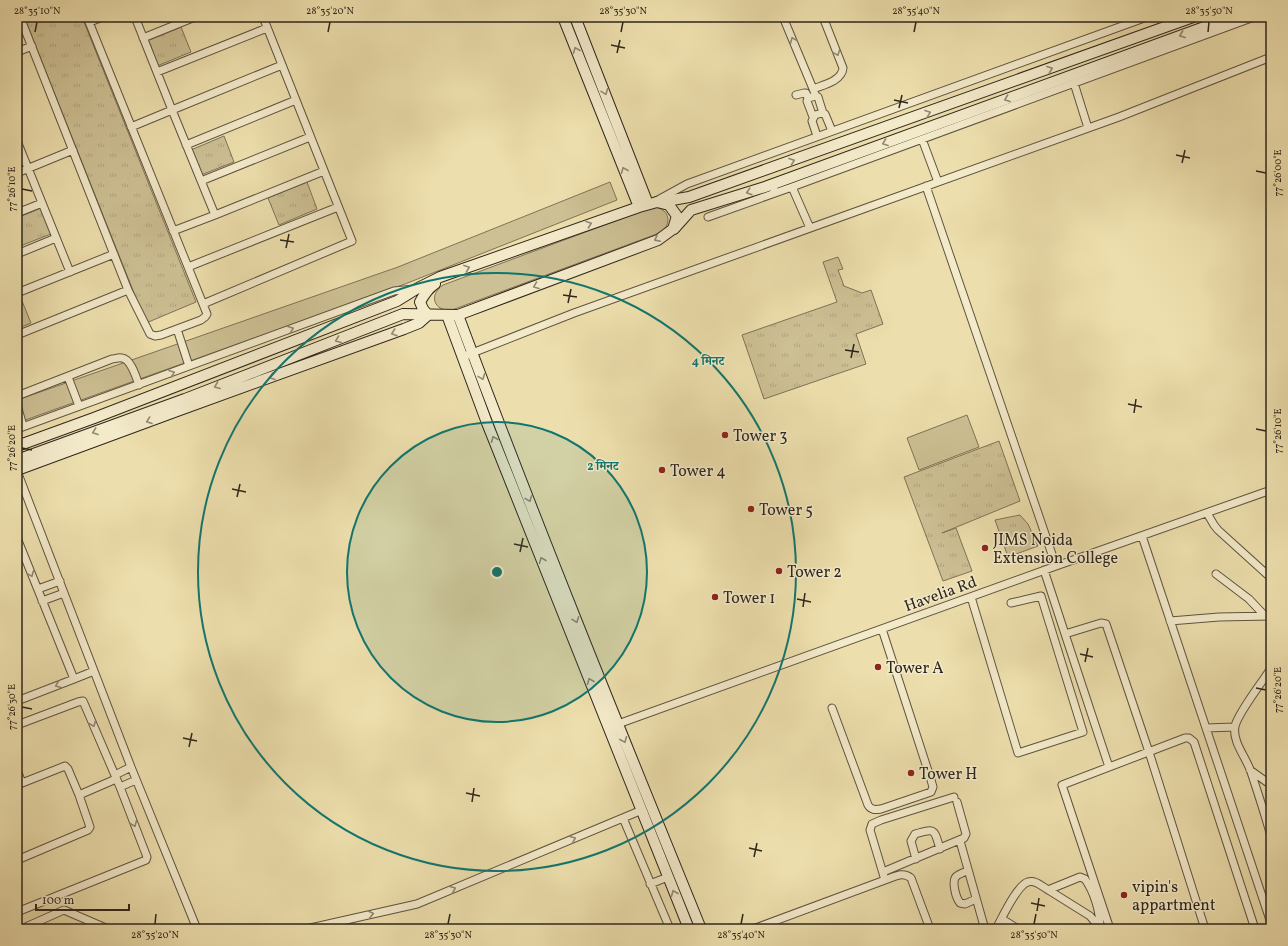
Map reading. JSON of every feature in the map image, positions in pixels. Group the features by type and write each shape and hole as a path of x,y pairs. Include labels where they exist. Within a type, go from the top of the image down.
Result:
{"main road":[{"path":"563,17 649,204"},
{"path":"575,17 649,204"},
{"path":"17,446 94,418 397,301 418,288 451,273 649,204 689,197 1193,17"},
{"path":"17,460 185,399 403,314 458,315 658,240 674,229 691,210 773,189 1232,17"},
{"path":"649,204 669,205 677,216 674,229"},
{"path":"428,315 420,302 423,296 431,286 446,278 451,273"},
{"path":"17,471 162,416 404,329 418,323 428,315"},
{"path":"447,315 487,423 602,698 618,724 701,929"},
{"path":"458,315 602,698 642,810 689,929"}],"street":[{"path":"20,17 128,290 150,334 160,336 206,318 207,314 89,20 102,17"},
{"path":"135,17 215,215"},
{"path":"143,38 196,17"},
{"path":"203,304 352,241 262,17"},
{"path":"783,17 814,93 818,97 822,113 828,117 832,131"},
{"path":"808,98 839,78 842,74 843,68 823,17"},
{"path":"649,204 687,184 1147,17"},
{"path":"708,217 773,189 792,187 1254,17"},
{"path":"157,72 267,28"},
{"path":"17,52 32,46"},
{"path":"462,357 574,313 1088,128 1271,57"},
{"path":"131,126 282,65"},
{"path":"1074,83 1088,128"},
{"path":"796,95 806,93 817,136"},
{"path":"186,145 296,100"},
{"path":"813,118 818,113 822,113"},
{"path":"201,181 310,137"},
{"path":"922,139 938,182"},
{"path":"17,141 70,272"},
{"path":"17,173 73,150"},
{"path":"762,156 766,170"},
{"path":"173,231 324,170"},
{"path":"926,186 1056,566"},
{"path":"792,187 810,228"},
{"path":"17,213 42,203"},
{"path":"188,267 338,207"},
{"path":"17,254 56,238"},
{"path":"17,293 114,254"},
{"path":"17,405 20,427 394,291 418,288"},
{"path":"17,335 128,290"},
{"path":"177,329 189,366"},
{"path":"17,396 120,358 124,358 130,365 139,384"},
{"path":"68,377 79,406"},
{"path":"17,471 136,780 197,929"},
{"name":"Havelia Rd","path":"618,724 1044,570 1271,490"},
{"path":"1207,512 1218,530 1271,578"},
{"path":"1142,536 1271,923"},
{"path":"17,538 74,679"},
{"path":"1044,570 1109,767"},
{"path":"1216,574 1249,599 1268,616"},
{"path":"38,589 60,581"},
{"path":"42,601 64,593"},
{"path":"971,597 1018,753 1083,732 1041,596 1011,603"},
{"path":"1170,621 1219,617 1268,616"},
{"path":"1065,634 1102,622 1106,624 1149,752 1205,929"},
{"path":"832,708 870,808 874,810 881,809 931,792 933,787 931,780 882,629"},
{"path":"1271,668 1239,717 1235,727 1236,739 1250,770 1271,836"},
{"path":"17,701 94,671"},
{"path":"17,726 83,701 118,776 120,787 147,857 147,859 17,912"},
{"path":"1206,728 1235,727"},
{"path":"1110,929 1062,785 1184,738 1189,738 1194,742 1255,929"},
{"path":"17,770 19,784 65,766 68,769 90,823 88,830 17,860"},
{"path":"79,795 118,776 131,767"},
{"path":"1250,770 1271,785"},
{"path":"120,787 136,780"},
{"path":"883,872 960,841 964,838 966,834 955,800 881,820 872,824 870,830 885,880"},
{"path":"306,929 417,904 642,810"},
{"path":"623,818 670,929"},
{"path":"916,859 911,841 915,834 929,830 932,831 935,834 940,849"},
{"path":"960,841 984,926"},
{"path":"968,871 955,877 953,883 957,899 960,903 965,904 976,899"},
{"path":"753,929 902,874 911,878 930,929"},
{"path":"650,884 668,877"},
{"path":"1048,890 1080,877 1086,879 1098,910 1101,928"},
{"path":"996,929 1022,884 1028,881 1034,882 1090,916 1101,928"},
{"path":"21,929 36,926 64,910 108,929"},
{"path":"1002,918 1018,929"}],"green space":[{"path":"24,17 82,17 196,302 146,323"},
{"path":"181,27 191,52 157,66 147,41"},
{"path":"224,136 234,162 201,175 191,150"},
{"path":"307,182 317,209 279,225 268,198"},
{"path":"610,182 617,200 405,284 17,423 17,400 398,267"},
{"path":"653,207 662,210 667,216 667,224 662,232 452,310 441,308 437,306 435,302 436,293 443,285"},
{"path":"41,208 51,234 20,246 17,240 17,218"},
{"path":"838,257 843,269 838,270 844,286 862,293 871,290 883,324 856,334 866,364 764,399 742,335 837,302 823,262"},
{"path":"20,296 31,323 17,329 17,297"},
{"path":"967,415 979,447 919,470 907,438"},
{"path":"999,441 1020,501 942,533 956,528 972,571 943,581 904,477"},
{"path":"1020,515 1028,524 1038,546 1008,557 995,520"}],"place":[{"name":"Tower 3","path":"725,435"},
{"name":"Tower 4","path":"662,470"},
{"name":"Tower 5","path":"751,509"},
{"name":"JIMS Noida Extension College","path":"985,548"},
{"name":"Tower 2","path":"779,571"},
{"name":"Tower 1","path":"715,597"},
{"name":"Tower A","path":"878,667"},
{"name":"Tower H","path":"911,773"},
{"name":"vipin's appartment","path":"1124,895"}]}
